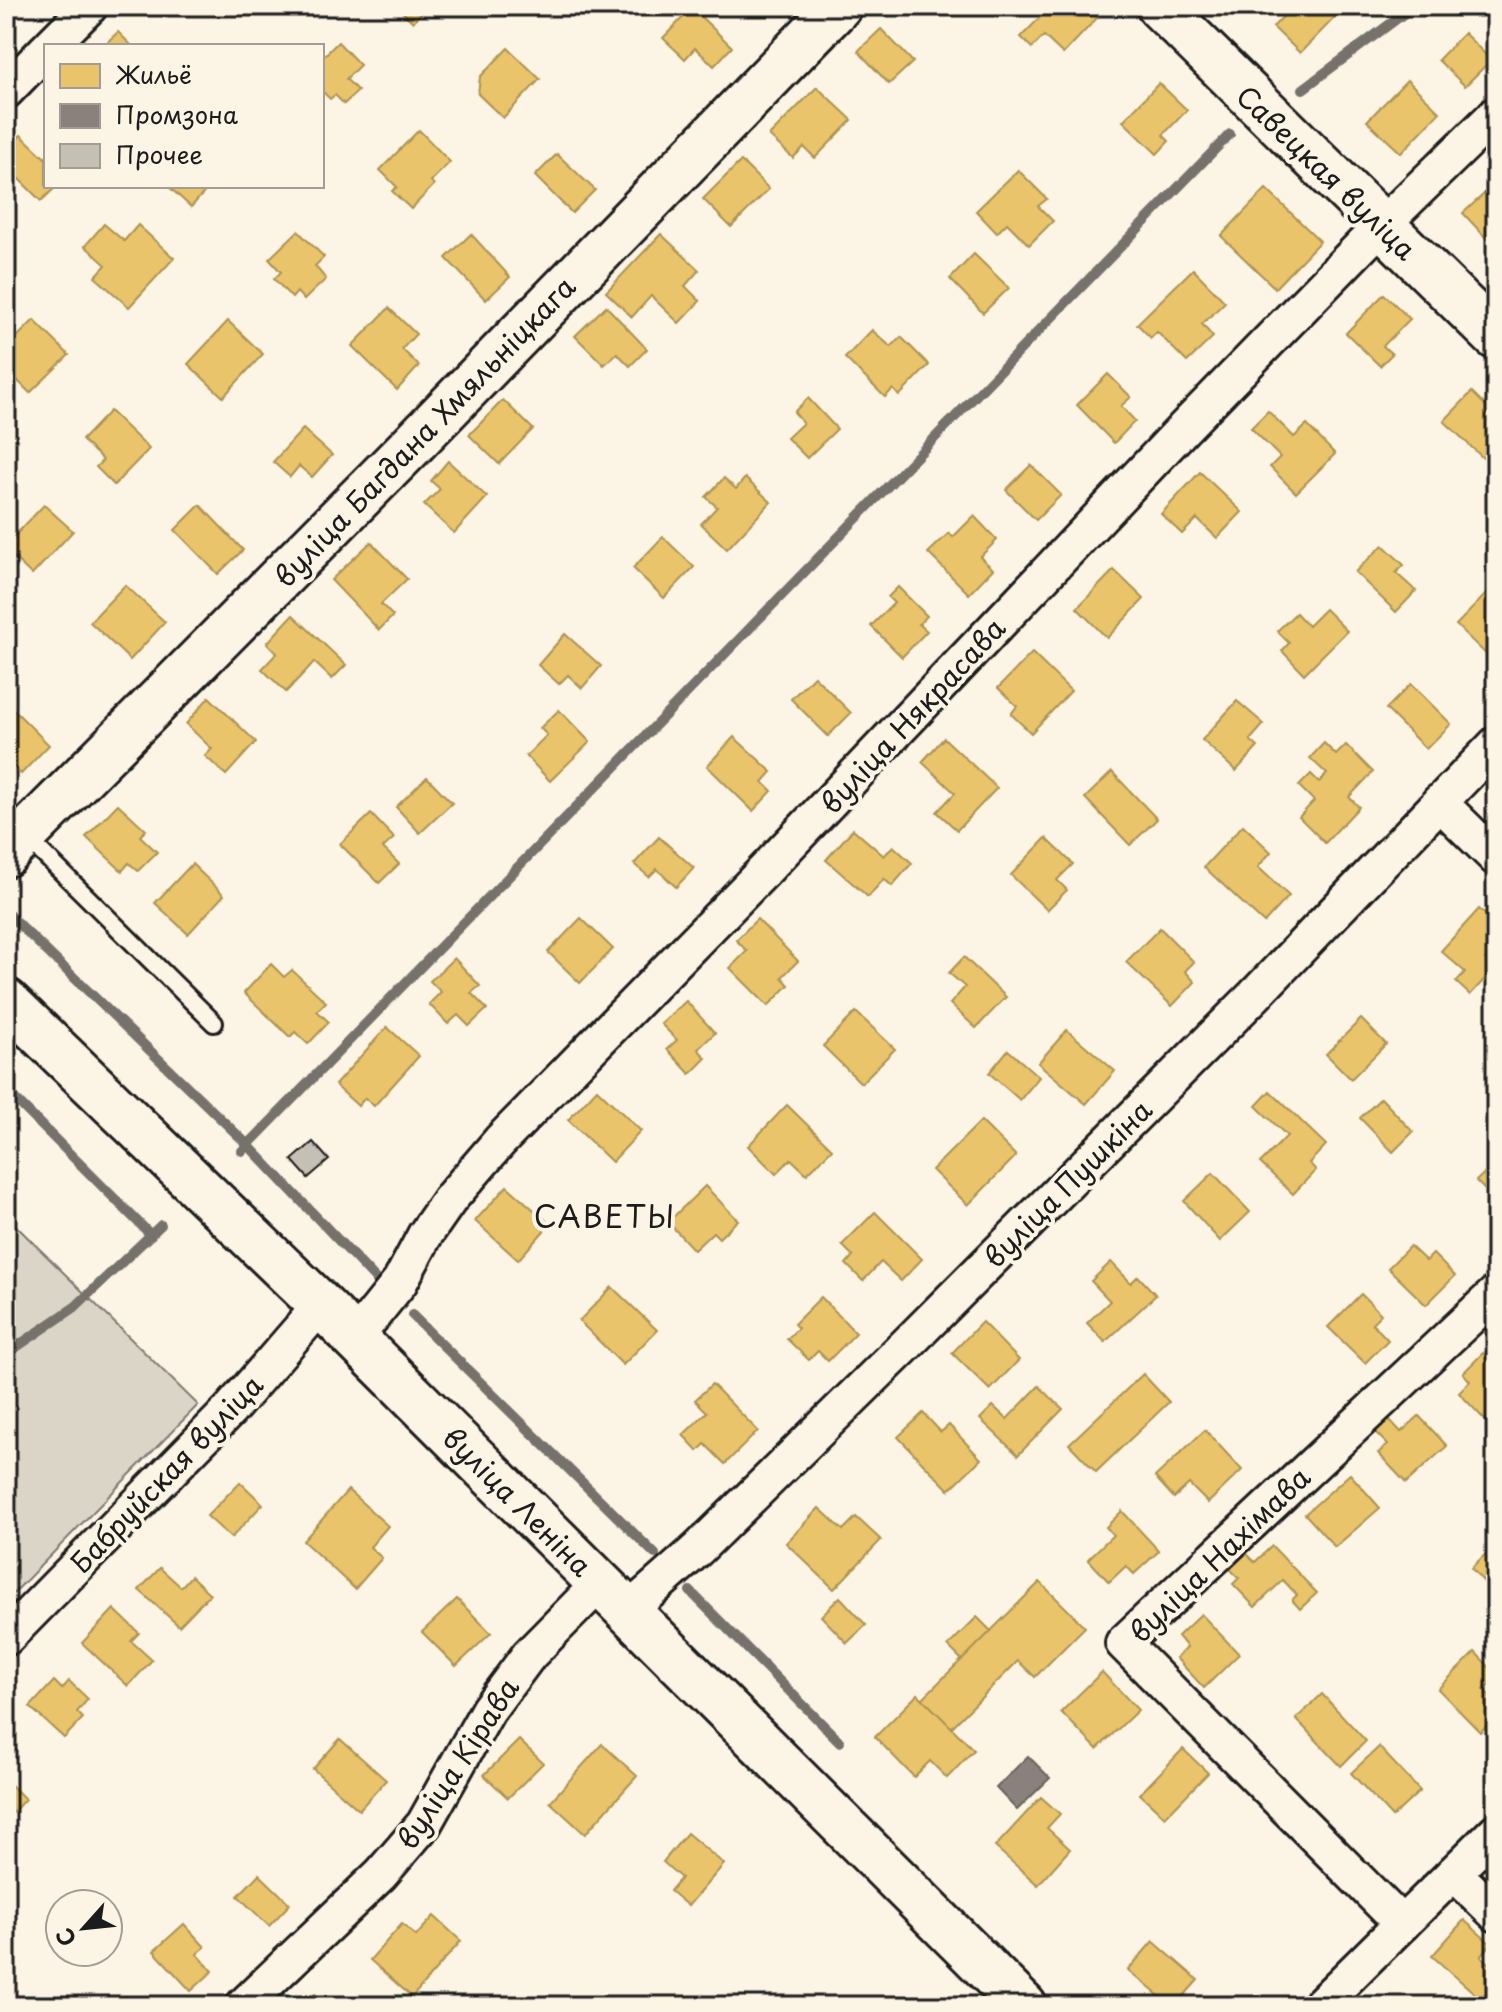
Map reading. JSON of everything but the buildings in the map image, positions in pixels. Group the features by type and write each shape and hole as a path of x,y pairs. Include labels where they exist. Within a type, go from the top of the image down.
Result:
{"street":[{"path":"52,44 90,6"},
{"name":"вуліца Багдана Хмяльніцкага","path":"12,835 410,447 839,6"},
{"name":"Савецкая вуліца","path":"1159,6 1496,337"},
{"path":"6,91 44,52"},
{"name":"вуліца Някрасава","path":"355,1338 400,1282 425,1235 450,1199 500,1141 765,870 1184,428 1381,226 1496,114"},
{"name":"вуліца Пушкіна","path":"614,1597 698,1549 1254,996 1496,744"},
{"path":"1439,802 1496,858"},
{"name":"вуліца Леніна","path":"6,1001 355,1338 1024,2006"},
{"name":"вуліца Нахімава","path":"1402,1924 1123,1643 1496,1293"},
{"name":"Бабруйская вуліца","path":"6,1638 230,1410 321,1305"},
{"name":"вуліца Кірава","path":"243,2006 381,1874 424,1824 488,1710 529,1655 614,1597"},
{"path":"1319,2006 1496,1831"},
{"path":"1454,1873 1496,1914"}],"lane":[{"path":"12,835 214,1023"}],"shaded area":[{"path":"6,1216 198,1405 6,1601"}],"waterway":[{"path":"1303,89 1414,6"},
{"path":"242,1151 1230,134"},
{"path":"6,912 248,1145 379,1283"},
{"path":"6,1090 151,1235"},
{"path":"6,1354 75,1307 161,1225"},
{"path":"412,1315 655,1554"},
{"path":"690,1591 840,1742"}],"district":[{"name":"САВЕТЫ","path":"605,1215"}]}
